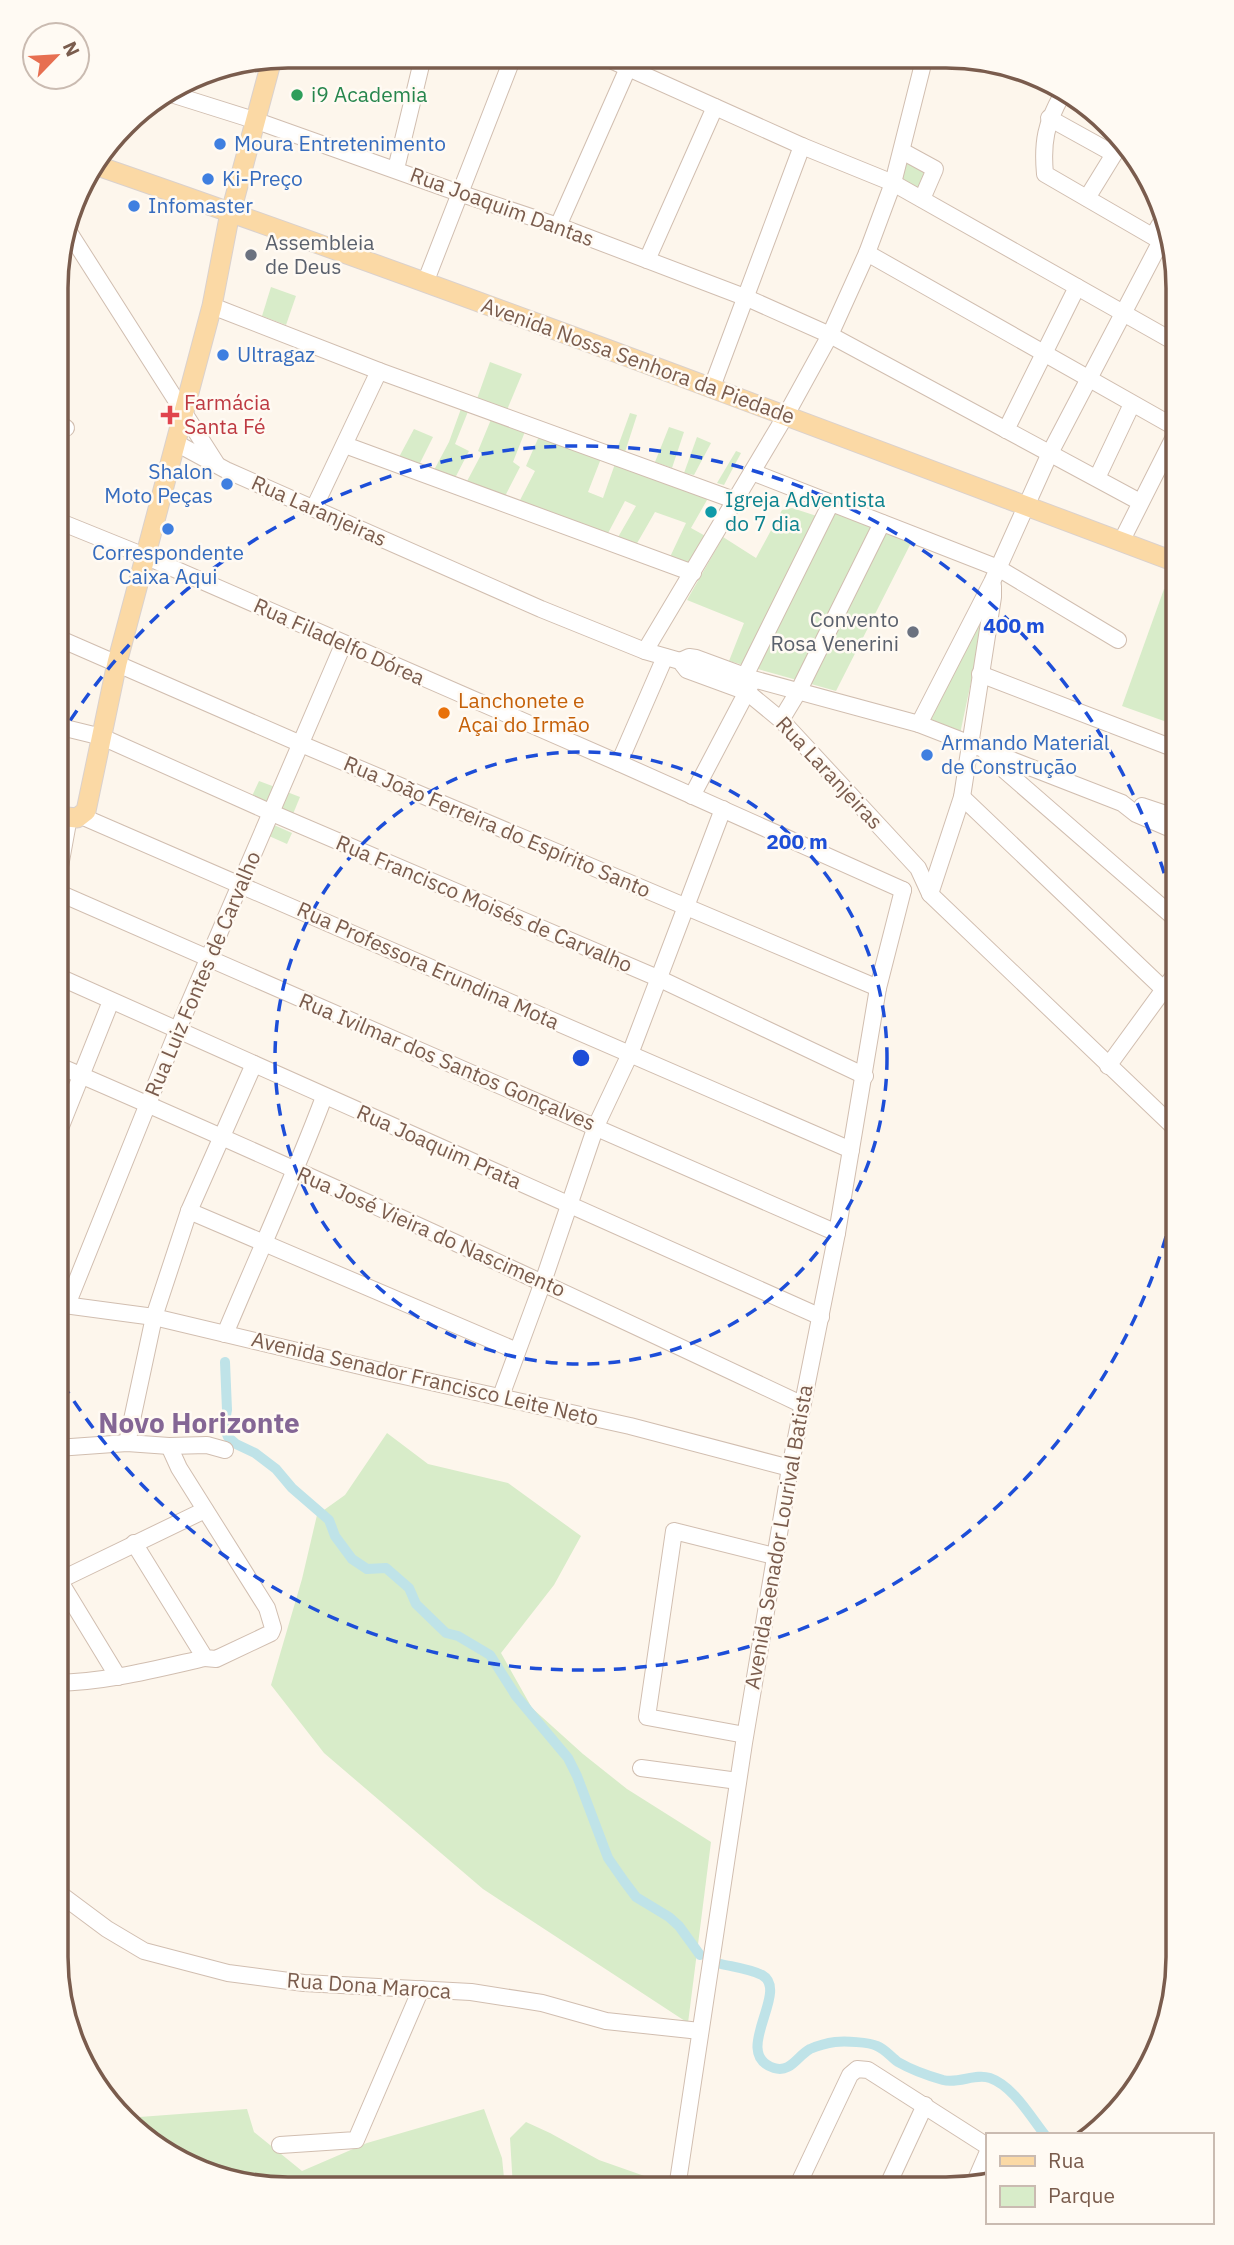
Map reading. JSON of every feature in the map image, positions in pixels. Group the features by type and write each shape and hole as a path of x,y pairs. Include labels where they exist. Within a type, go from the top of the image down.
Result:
{"main road":[{"path":"69,816 86,811 117,663 212,306 231,212 270,69"},
{"name":"Avenida Nossa Senhora da Piedade","path":"104,168 712,387 1166,559"}],"street":[{"path":"396,169 420,68"},
{"path":"425,283 509,68"},
{"path":"558,226 628,68 802,146 893,183 1166,337"},
{"path":"645,651 786,415 830,335 867,253 893,183 922,68"},
{"name":"Rua Joaquim Dantas","path":"180,97 558,226 747,298 830,335 1140,502"},
{"path":"1059,100 1049,118 1045,139 1045,174 1160,241"},
{"path":"647,260 715,107"},
{"path":"1049,118 1115,148"},
{"path":"712,387 802,146"},
{"path":"1087,198 1116,150"},
{"path":"902,151 935,169 922,199"},
{"path":"74,240 216,464"},
{"path":"919,724 995,575 1050,453 1161,244"},
{"path":"867,253 1166,422"},
{"path":"1006,430 1077,287"},
{"path":"212,306 379,371 734,500"},
{"path":"314,509 379,371"},
{"path":"1097,478 1132,404"},
{"name":"Rua Laranjeiras","path":"176,443 314,509 541,609 645,651 672,659 687,670 749,682 918,868 928,890 1166,1119"},
{"path":"345,445 693,573"},
{"path":"1121,542 1166,452"},
{"path":"752,472 882,523 995,575 1118,640"},
{"path":"692,796 749,682 831,503"},
{"path":"781,720 798,692 882,523"},
{"name":"Rua Filadelfo Dórea","path":"68,526 147,557 903,890"},
{"path":"903,890 928,890 977,748 980,674 995,575"},
{"name":"Rua João Ferreira do Espírito Santo","path":"68,642 300,744 878,988"},
{"name":"Rua Luiz Fontes de Carvalho","path":"68,1291 343,645"},
{"path":"619,763 672,659"},
{"path":"980,674 1166,745"},
{"path":"749,682 919,724 1122,803 1140,805 1166,814"},
{"name":"Rua Francisco Moisés de Carvalho","path":"68,729 102,737 660,979 864,1076"},
{"path":"977,748 1166,910"},
{"path":"962,797 1164,989 1108,1066"},
{"path":"1122,803 1136,814 1166,827"},
{"path":"500,1396 543,1282 596,1126 630,1054 723,809"},
{"name":"Rua Professora Erundina Mota","path":"69,816 242,885 851,1150"},
{"name":"Avenida Senador Lourival Batista","path":"679,2177 745,1735 790,1468 821,1317 878,988 903,890"},
{"name":"Rua Ivilmar dos Santos Gonçalves","path":"68,897 836,1233"},
{"name":"Rua Joaquim Prata","path":"68,981 821,1317"},
{"path":"68,1108 111,1001"},
{"path":"127,1443 154,1317 189,1211 254,1064"},
{"name":"Rua José Vieira do Nascimento","path":"68,1070 543,1282 802,1404"},
{"path":"225,1334 263,1242 297,1171 324,1097"},
{"path":"189,1211 517,1352"},
{"name":"Avenida Senador Francisco Leite Neto","path":"68,1306 154,1317 630,1426 790,1468"},
{"path":"68,1447 127,1443 207,1445 225,1450"},
{"path":"68,1682 118,1677 208,1659 266,1636 274,1628 267,1608 179,1468 169,1446"},
{"path":"68,1576 205,1510"},
{"path":"745,1735 647,1717 674,1531 770,1555"},
{"path":"134,1543 208,1659"},
{"path":"68,1597 118,1677"},
{"path":"640,1768 738,1781"},
{"name":"Rua Dona Maroca","path":"68,1900 116,1935 144,1951 161,1958 228,1973 304,1983 483,1994 542,2003 606,2021 700,2031"},
{"path":"280,2145 356,2140 421,1989"},
{"path":"802,2177 850,2075 856,2069 868,2070 986,2145"},
{"path":"892,2177 925,2105"},
{"path":"978,2175 986,2156"}],"green space":[{"path":"907,156 931,170 922,193 899,179"},
{"path":"271,287 296,296 286,325 262,316"},
{"path":"490,362 522,374 507,410 477,399"},
{"path":"462,406 469,409 455,444 469,451 454,480 433,472 449,442"},
{"path":"630,413 637,415 625,452 617,449"},
{"path":"492,417 526,429 513,462 520,467 504,498 465,485 482,453 478,451"},
{"path":"669,427 684,432 672,468 655,462"},
{"path":"414,429 433,437 418,467 398,459"},
{"path":"540,434 602,456 588,492 603,498 616,461 711,493 691,528 709,538 692,569 670,557 686,523 655,512 636,545 617,539 636,506 625,501 606,537 518,504 535,471 526,466"},
{"path":"697,437 711,443 694,475 684,473"},
{"path":"736,451 741,453 724,485 717,483"},
{"path":"832,507 912,541 836,691 729,661 744,623 687,600 723,537 756,558 782,510 792,508 826,519"},
{"path":"1164,589 1166,722 1122,706"},
{"path":"990,592 960,734 931,720"},
{"path":"259,781 275,787 268,803 252,796"},
{"path":"287,792 300,797 293,814 281,808"},
{"path":"274,825 292,833 287,844 269,836"},
{"path":"387,1433 428,1464 508,1483 581,1536 554,1585 501,1653 532,1708 583,1754 627,1789 711,1842 688,2023 483,1889 324,1753 271,1685 302,1579 317,1515 345,1495"},
{"path":"247,2109 254,2132 302,2171 367,2143 484,2109 502,2158 504,2177 259,2175 204,2160 166,2140 138,2117"},
{"path":"526,2122 599,2160 647,2177 512,2177 510,2138"}],"waterway":[{"path":"225,1362 227,1410 224,1427 228,1437 276,1469 292,1488 329,1520 335,1536 352,1559 367,1569 386,1568 409,1588 416,1604 446,1633 458,1636 490,1655 516,1696 568,1758 608,1858 624,1881 636,1897 679,1926 700,1955"},
{"path":"721,1964 757,1973 769,1983 770,1994 758,2050 762,2061 774,2068 785,2068 805,2052 825,2044 845,2042 873,2045 883,2049 903,2065 943,2080 984,2077 998,2082 1020,2102 1043,2133"}],"place":[{"name":"i9 Academia","path":"297,95"},
{"name":"Moura Entretenimento","path":"220,144"},
{"name":"Ki-Preço","path":"208,179"},
{"name":"Infomaster","path":"134,206"},
{"name":"Assembleia de Deus","path":"251,255"},
{"name":"Ultragaz","path":"223,355"},
{"name":"Farmácia Santa Fé","path":"170,415"},
{"name":"Shalon Moto Peças","path":"227,484"},
{"name":"Igreja Adventista do 7 dia","path":"711,512"},
{"name":"Correspondente Caixa Aqui","path":"168,529"},
{"name":"Convento Rosa Venerini","path":"913,632"},
{"name":"Lanchonete e Açai do Irmão","path":"444,713"},
{"name":"Armando Material de Construção","path":"927,755"}],"district":[{"name":"Novo Horizonte","path":"199,1423"}]}
